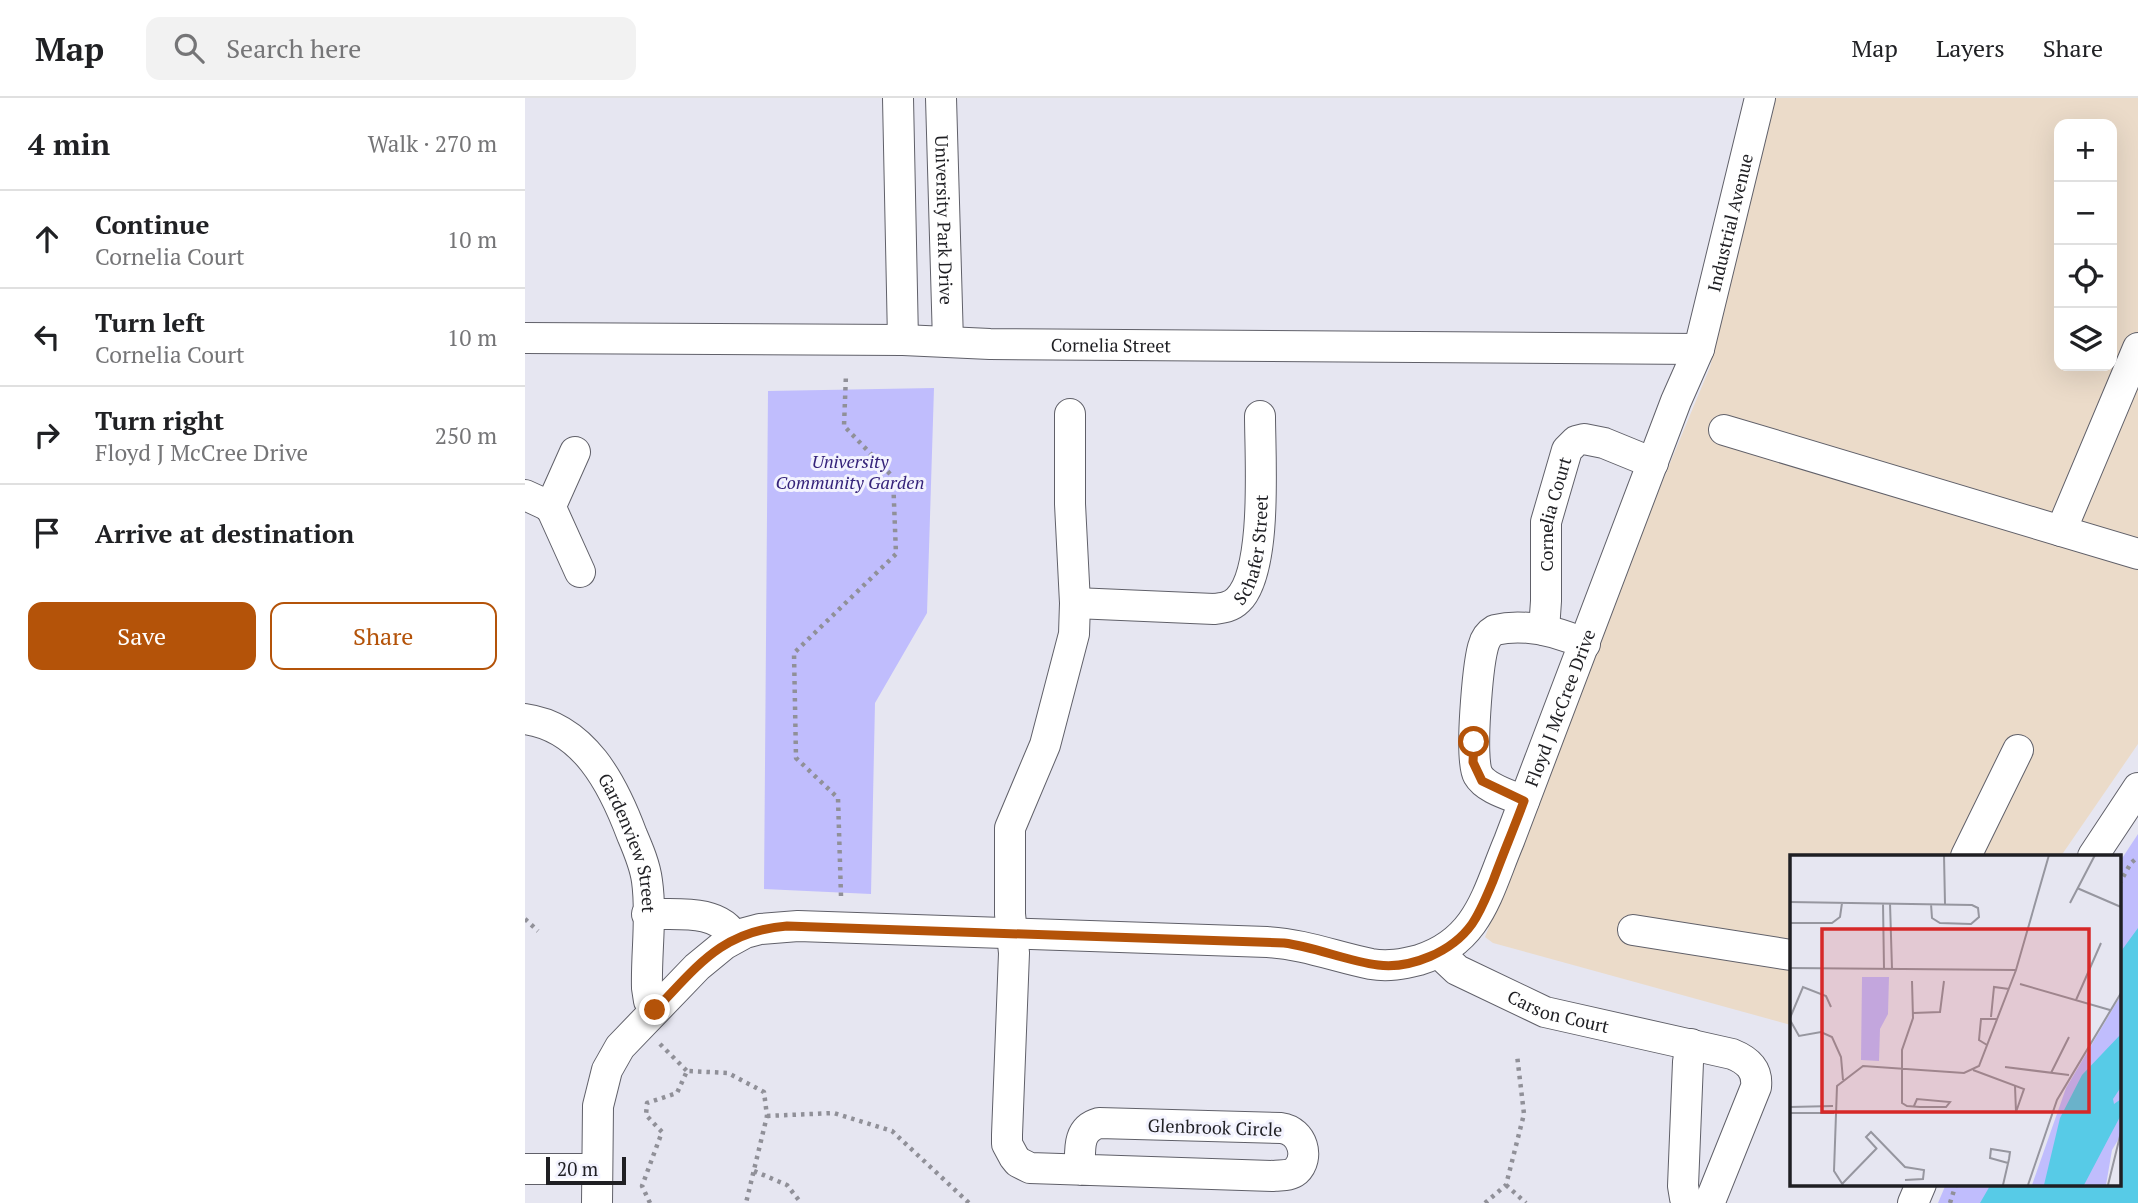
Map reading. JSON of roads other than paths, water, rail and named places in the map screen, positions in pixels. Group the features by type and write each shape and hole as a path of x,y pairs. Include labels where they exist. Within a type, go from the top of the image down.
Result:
{"street":[{"path":"898,98 903,340"},
{"name":"University Park Drive","path":"941,98 948,342"},
{"name":"Industrial Avenue","path":"1699,349 1761,98"},
{"name":"Cornelia Street","path":"525,338 1699,349"},
{"path":"2061,531 2138,348"},
{"name":"Floyd J McCree Drive","path":"597,1203 598,1106 607,1070 620,1046 709,957 734,938 760,929 787,926 1012,932 1284,943 1386,965 1410,962 1439,953 1461,936 1475,919 1524,801 1676,401 1699,349"},
{"path":"1012,932 1010,828 1041,757 1072,645 1075,603 1070,503 1070,414"},
{"name":"Schafer Street","path":"1075,603 1214,610 1229,607 1239,599 1249,582 1258,544 1260,416"},
{"path":"1724,430 2138,554"},
{"name":"Cornelia Court","path":"1544,630 1546,522 1567,450 1576,441 1590,440 1653,463"},
{"path":"575,452 544,508 580,572"},
{"path":"1524,801 1488,785 1475,770 1473,752 1480,661 1486,639 1495,630 1512,628 1544,630 1585,644"},
{"name":"Gardenview Street","path":"525,719 548,724 568,734 587,753 609,784 624,814 645,869 647,988 649,1001 655,1010"},
{"path":"1966,855 2018,750"},
{"path":"2094,855 2138,788"},
{"path":"647,914 712,918 725,924 734,938"},
{"path":"1633,930 1790,955"},
{"name":"Glenbrook Circle","path":"1012,932 1014,973 1007,1144 1014,1157 1024,1165 1080,1170 1284,1175 1298,1168 1302,1144 1299,1135 1281,1128 1099,1123 1083,1134 1080,1170"},
{"name":"Carson Court","path":"1439,953 1458,970 1545,1012 1691,1044 1742,1058 1751,1066 1757,1081 1754,1095 1707,1203"},
{"path":"1691,1044 1683,1186 1685,1198 1691,1203"},
{"path":"525,1170 596,1169"},
{"path":"1913,1203 1920,1186"}],"park label":[{"name":"University Community Garden","path":"850,471"}]}
